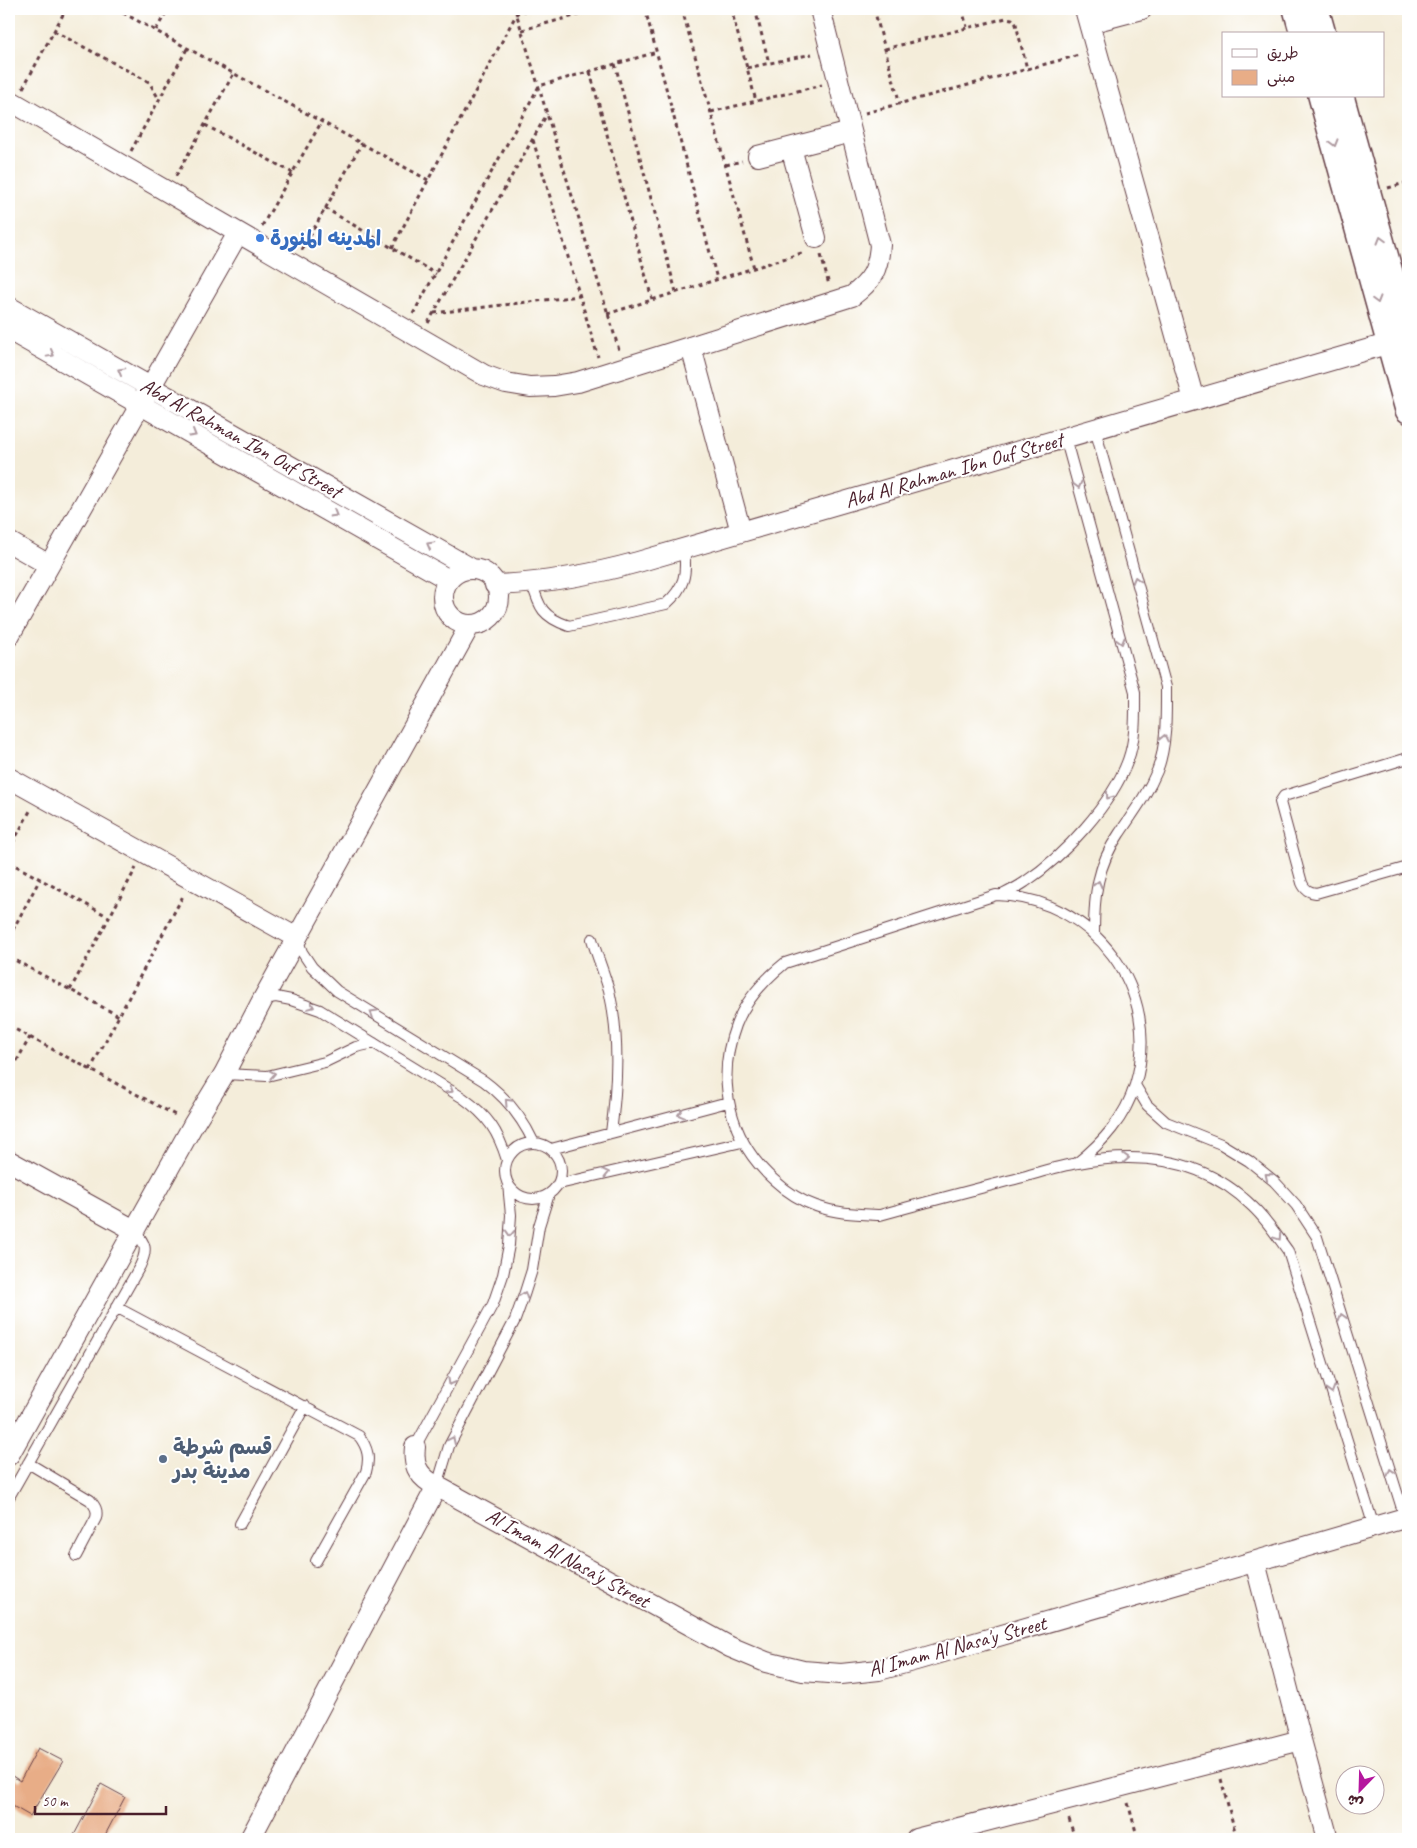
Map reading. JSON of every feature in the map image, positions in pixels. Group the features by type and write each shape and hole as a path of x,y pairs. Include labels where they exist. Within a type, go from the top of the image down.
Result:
{"street":[{"path":"12,102 484,375 506,383 530,387 554,386 624,368 834,302 852,296 864,287 873,274 879,260 880,245 820,9"},
{"path":"1142,9 1087,16 1194,400"},
{"path":"1296,9 1302,32"},
{"path":"1316,9 1322,32"},
{"path":"1322,98 1402,339"},
{"path":"1342,98 1402,339 1408,410"},
{"path":"758,156 790,148 850,125"},
{"path":"790,148 817,243"},
{"path":"9,636 150,387 246,238"},
{"name":"Abd Al Rahman Ibn Ouf Street","path":"9,307 472,569"},
{"name":"Abd Al Rahman Ibn Ouf Street","path":"9,330 449,580"},
{"name":"Abd Al Rahman Ibn Ouf Street","path":"496,585 568,579 603,572 1402,339"},
{"path":"691,347 741,532"},
{"path":"9,542 49,565"},
{"path":"472,569 486,574 496,585 498,603 492,615 482,622 470,625 457,621 447,612 444,605 444,592 449,580 459,572 472,569"},
{"path":"9,1455 193,1125 224,1074 263,999 470,625"},
{"path":"9,778 297,938"},
{"path":"9,1161 134,1230"},
{"name":"Al Imam Al Nasa'y Street","path":"415,1447 413,1458 416,1468 422,1477 730,1647 766,1662 803,1671 841,1674 879,1670 1407,1518"},
{"path":"250,1839 437,1486"},
{"path":"1255,1562 1328,1839"},
{"path":"916,1839 1301,1740"}],"lane":[{"path":"1094,933 1094,898 1102,865 1118,834 1137,810 1158,770 1166,730 1166,687 1095,429"},
{"path":"1002,895 1025,882 1062,852 1093,818 1114,791 1128,760 1135,726 1135,692 1065,438"},
{"path":"532,583 538,604 546,614 557,622 569,626 666,604 675,596 686,574 684,549"},
{"path":"1408,758 1284,796 1280,802 1302,883 1310,893 1316,893 1408,867"},
{"path":"1077,1163 1113,1129 1126,1108 1135,1085 1141,1058 1142,1030 1137,1003 1127,977 1117,961 1094,933 1073,918 1051,906 1027,898 996,895 785,963 765,980 748,1001 736,1024 728,1049 726,1075 728,1102 742,1142 761,1168 786,1190 815,1206 847,1214 880,1215 1077,1163 1128,1157 1155,1158 1182,1164 1232,1188 1253,1206 1271,1226 1288,1251 1374,1526"},
{"path":"297,938 302,952 312,966 337,991 484,1081 500,1093 526,1124 534,1143"},
{"path":"592,939 608,990 614,1018 616,1076 611,1133"},
{"path":"263,999 276,997 306,1004 320,1010 463,1098 479,1110 492,1124 501,1142 507,1160 506,1176 511,1215 509,1245 503,1275 493,1304 415,1447"},
{"path":"224,1074 267,1076 325,1062 356,1047 374,1043"},
{"path":"1135,1085 1147,1106 1166,1122 1221,1144 1249,1161 1274,1182 1296,1206 1317,1237 1407,1518"},
{"path":"551,1149 728,1102"},
{"path":"559,1184 742,1142"},
{"path":"507,1160 515,1149 528,1143 534,1143 551,1149 559,1159 562,1171 559,1184 549,1194 537,1199 523,1198 508,1184"},
{"path":"437,1486 449,1446 511,1328 524,1295 532,1270 539,1226 549,1194"},
{"path":"9,1497 143,1259 144,1242 134,1230"},
{"path":"116,1307 359,1436 365,1444 368,1453 366,1472 316,1561"},
{"path":"240,1524 305,1406"},
{"path":"28,1463 90,1500 94,1505 97,1511 96,1518 76,1556"}],"path":[{"path":"12,102 66,9"},
{"path":"116,9 428,180"},
{"path":"156,30 168,9"},
{"path":"515,9 624,368"},
{"path":"392,248 517,13 531,9"},
{"path":"522,30 600,9"},
{"path":"645,9 717,279"},
{"path":"682,9 754,268"},
{"path":"731,9 756,101"},
{"path":"755,9 769,63"},
{"path":"874,9 900,104"},
{"path":"962,9 967,28"},
{"path":"885,49 1006,18 1012,19 1016,24 1027,69"},
{"path":"54,31 149,82 159,100"},
{"path":"123,166 188,48"},
{"path":"747,68 830,50"},
{"path":"850,125 900,104 1096,50"},
{"path":"412,334 436,274 539,86 657,52"},
{"path":"615,64 676,292"},
{"path":"590,72 652,300"},
{"path":"167,192 234,73"},
{"path":"711,112 838,81"},
{"path":"412,334 434,313 547,114"},
{"path":"246,238 293,173 322,121"},
{"path":"205,125 293,173"},
{"path":"533,139 604,374"},
{"path":"293,265 362,143"},
{"path":"326,208 436,274"},
{"path":"607,314 754,268 817,243 834,302"},
{"path":"434,313 580,296"},
{"path":"9,850 39,795"},
{"path":"70,990 144,853"},
{"path":"9,862 109,917"},
{"path":"9,937 40,879"},
{"path":"90,1070 191,880"},
{"path":"9,957 119,1016"},
{"path":"9,1026 193,1125"},
{"path":"9,1075 30,1037"},
{"path":"1216,1762 1237,1839"},
{"path":"1123,1786 1138,1839"}],"building":[{"path":"38,1748 63,1761 30,1816 9,1804 9,1774 20,1781"},
{"path":"101,1784 125,1797 103,1839 72,1839"}],"place":[{"name":"المدينه المنورة","path":"260,238"},
{"name":"قسم شرطة مدينة بدر","path":"163,1459"}]}
